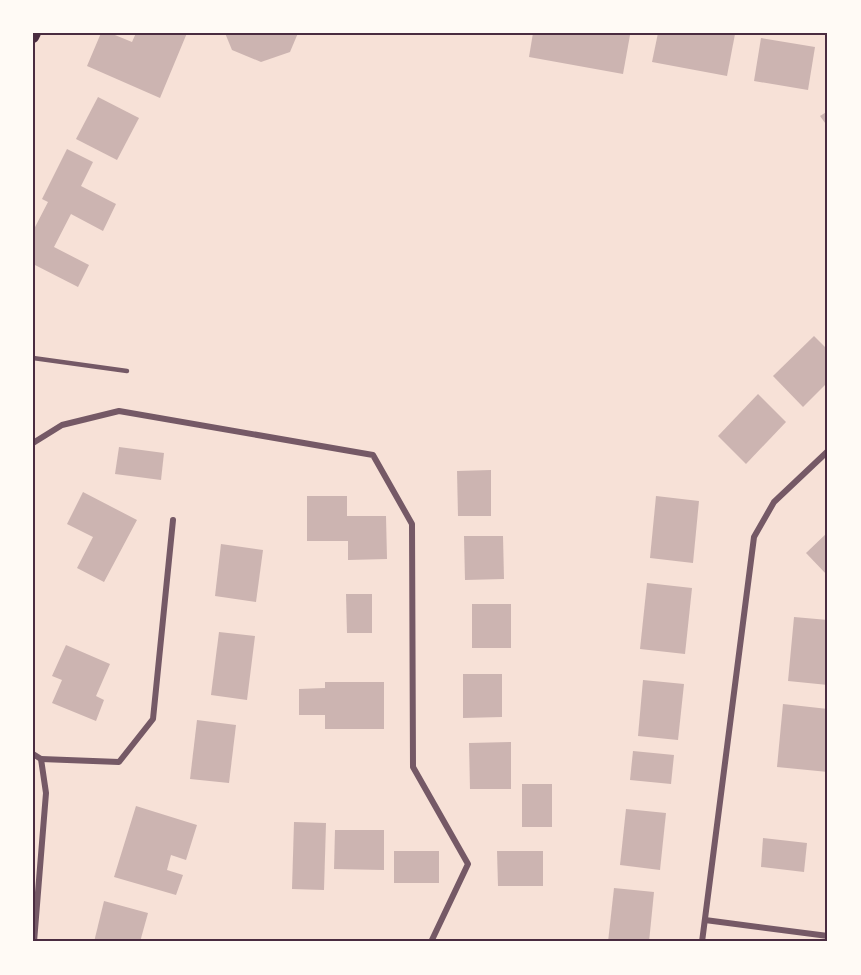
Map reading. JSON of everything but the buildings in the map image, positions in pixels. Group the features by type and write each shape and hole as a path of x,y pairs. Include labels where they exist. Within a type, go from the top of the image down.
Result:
{"main road":[{"path":"33,37 35,33"}],"street":[{"path":"33,443 62,426 119,411 373,455 412,524 413,766 468,864 431,942"},
{"path":"702,942 754,537 774,502 828,451"},
{"path":"33,754 41,759 119,762 153,719 173,520"},
{"path":"34,942 46,793 41,759"},
{"path":"705,920 828,936"}],"lane":[{"path":"33,358 127,371"}]}
